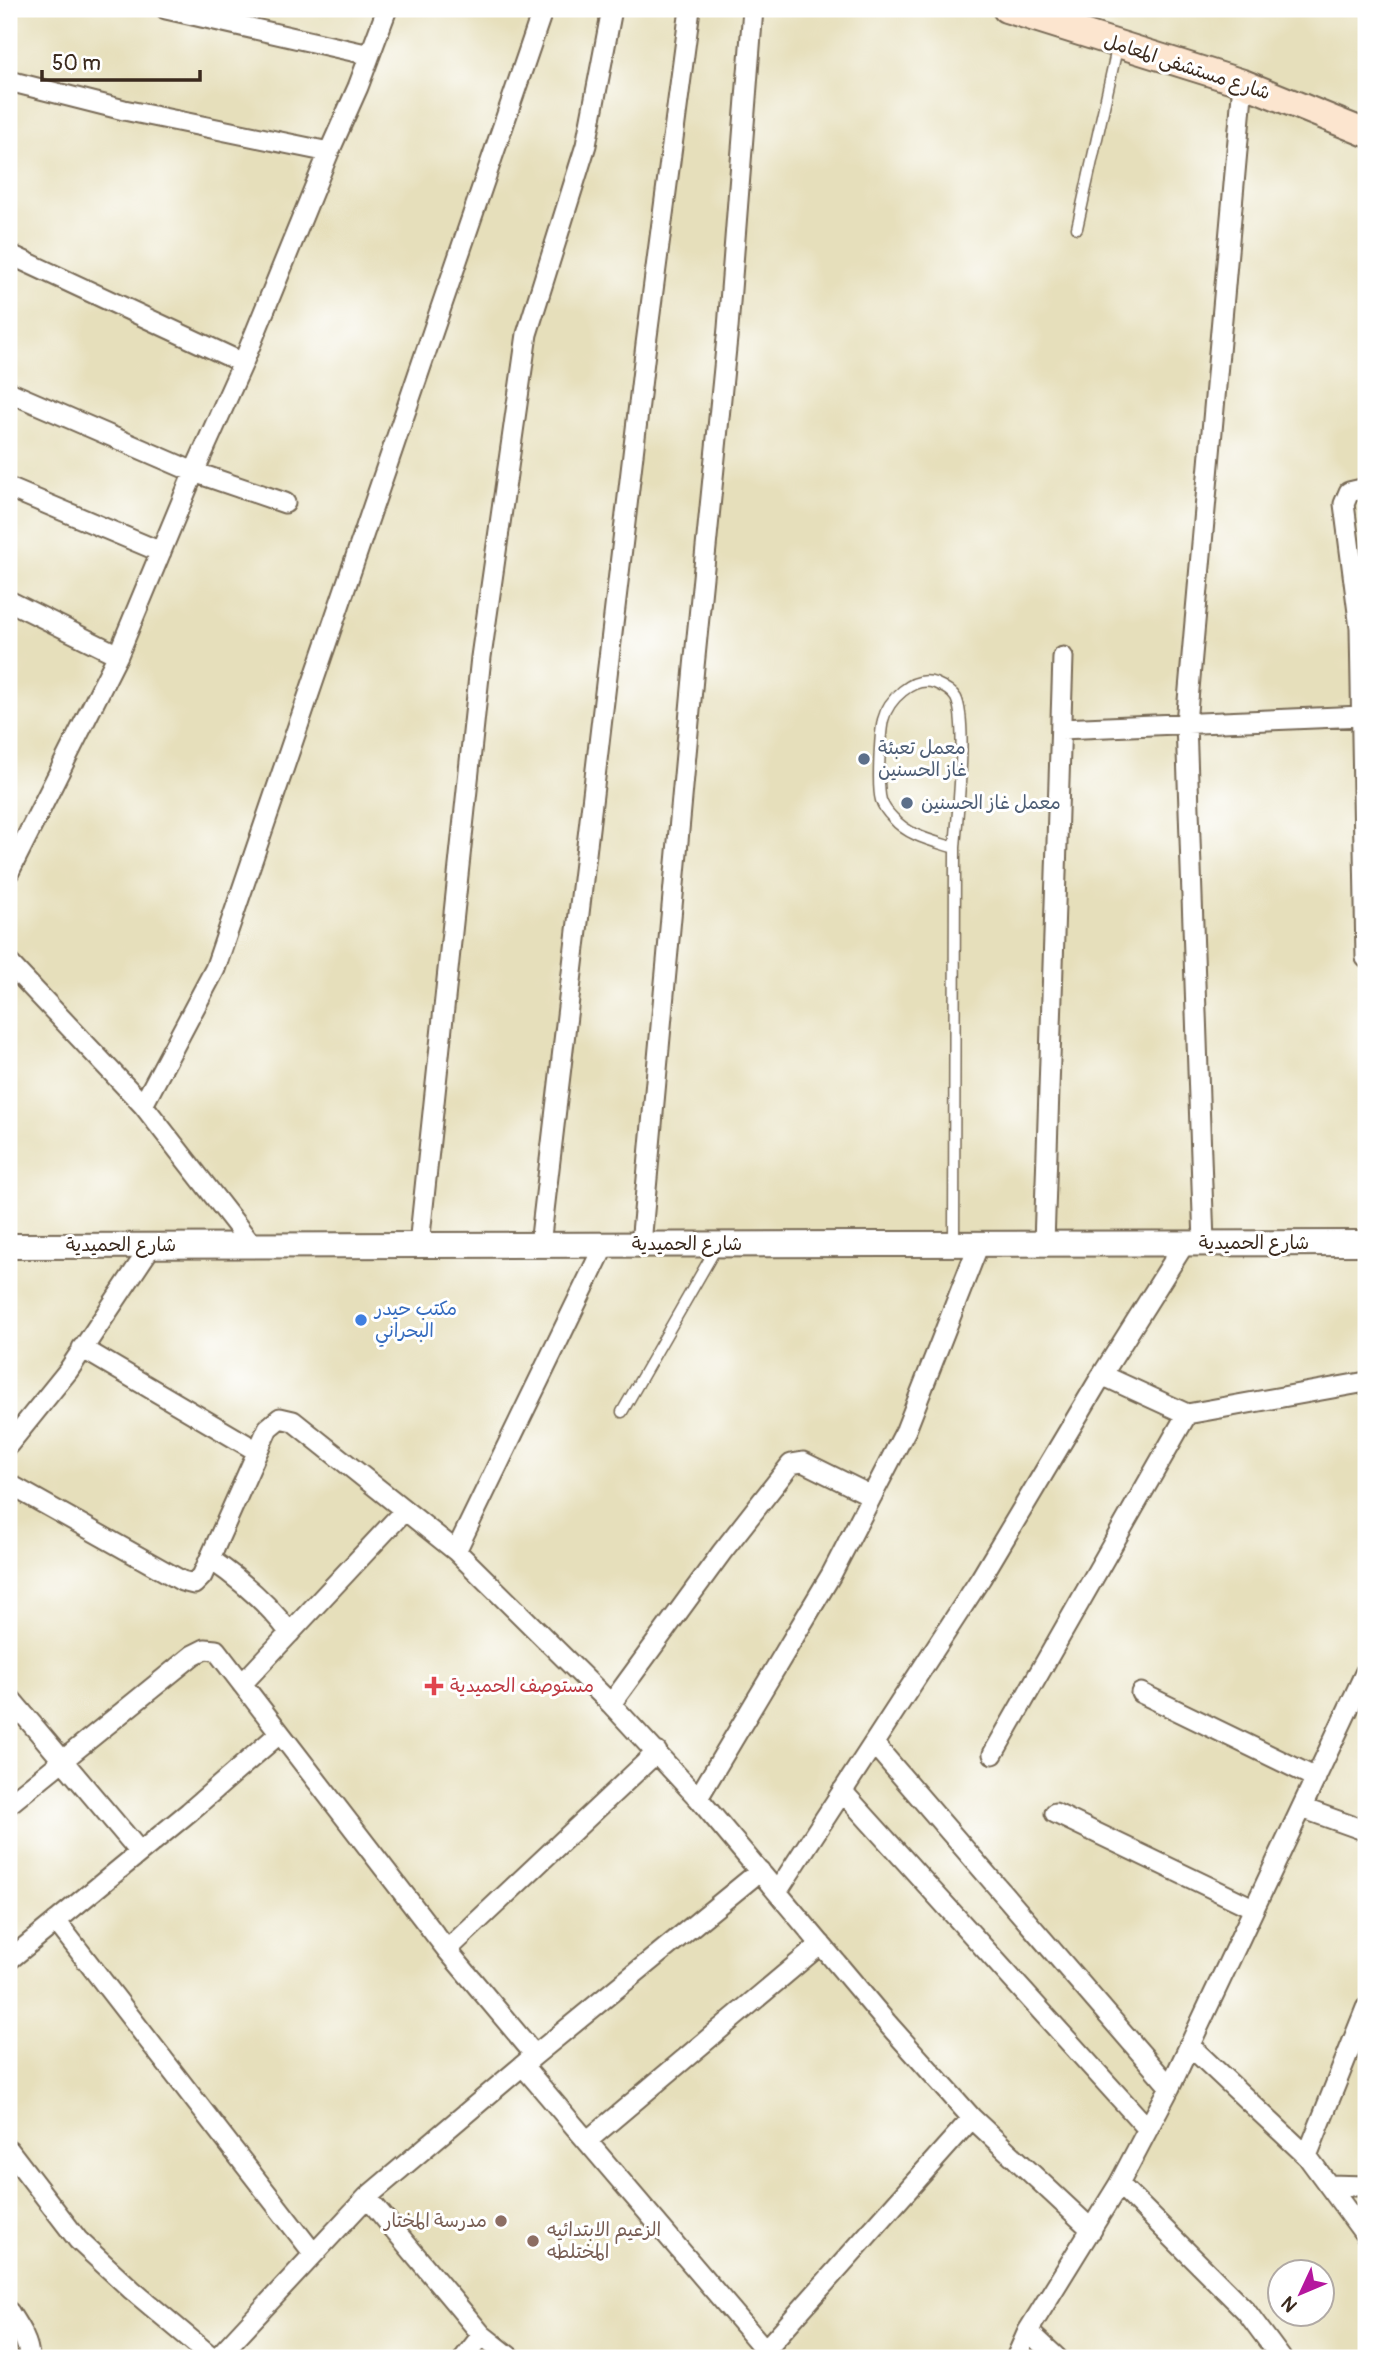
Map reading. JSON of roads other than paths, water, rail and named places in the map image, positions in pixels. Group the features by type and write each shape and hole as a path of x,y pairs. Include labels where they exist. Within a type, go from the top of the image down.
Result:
{"main road":[{"name":"شارع مستشفى المعامل","path":"1006,9 1243,83 1366,132"}],"street":[{"path":"166,9 370,55"},
{"path":"9,872 118,655 194,472 243,363 387,9"},
{"path":"143,1105 215,969 543,9"},
{"path":"419,1245 481,657 527,334 586,145 612,9"},
{"path":"540,1245 646,344 690,9"},
{"path":"641,1244 728,328 753,9"},
{"path":"9,81 124,110 329,152"},
{"path":"777,1892 981,1578 1102,1375 1195,1243 1186,723 1243,83"},
{"path":"9,254 243,363"},
{"path":"9,392 194,472 285,503"},
{"path":"9,488 161,552"},
{"path":"1366,488 1349,492 1344,504 1363,627 1366,958"},
{"path":"9,601 118,655"},
{"path":"1044,1244 1063,657"},
{"path":"1061,729 1362,716"},
{"path":"10,967 143,1105 252,1245"},
{"name":"شارع الحميدية","path":"9,1246 1366,1243"},
{"path":"456,1551 605,1244"},
{"path":"698,1798 831,1575 906,1430 979,1244"},
{"path":"9,1444 68,1371 152,1245"},
{"path":"82,1348 257,1451"},
{"path":"1102,1375 1188,1414 1366,1382"},
{"path":"993,1754 1188,1414"},
{"path":"9,1484 182,1581 194,1584 202,1576 268,1428 280,1418 293,1421 456,1551 611,1704 698,1798 972,2118 1092,2230"},
{"path":"611,1704 722,1552 791,1464 803,1462 872,1496"},
{"path":"242,1684 404,1511"},
{"path":"209,1559 253,1591 273,1611 289,1633"},
{"path":"9,1804 193,1654 205,1649 216,1650 447,1950 587,2141 768,2354 972,2118"},
{"path":"1016,2358 1028,2331 1119,2184 1170,2087 1366,1671"},
{"path":"1141,1693 1316,1778"},
{"path":"9,1697 140,1852"},
{"path":"9,1961 280,1733"},
{"path":"874,1744 1170,2087"},
{"path":"447,1950 657,1752"},
{"path":"842,1791 1148,2129"},
{"path":"1302,1808 1366,1831"},
{"path":"1055,1813 1253,1908"},
{"path":"9,2150 78,2240 132,2290 215,2358 367,2197 760,1871"},
{"path":"56,1921 314,2254"},
{"path":"587,2141 821,1944"},
{"path":"1307,2156 1366,2008"},
{"path":"1189,2045 1307,2156 1366,2236"},
{"path":"1119,2184 1246,2311 1281,2358"},
{"path":"1329,2185 1366,2186"},
{"path":"367,2197 482,2336 511,2358"},
{"path":"9,2312 20,2328 29,2358"},
{"path":"1028,2331 1057,2358"},
{"path":"464,2358 482,2336"}],"lane":[{"path":"1077,228 1118,44"},
{"path":"954,1244 955,848 961,717 956,697 945,688 931,682 917,683 898,695 883,719 879,784 881,801 892,818 910,833 955,848"},
{"path":"622,1412 718,1244"}],"place":[{"name":"معمل تعبئة غاز الحسنين","path":"864,759"},
{"name":"معمل غاز الحسنين","path":"907,803"},
{"name":"مكتب حيدر البحراني","path":"361,1320"},
{"name":"مستوصف الحميدية","path":"434,1686"},
{"name":"مدرسة المختار","path":"501,2221"},
{"name":"الزعيم الابتدائيه المختلطه","path":"533,2241"}]}
